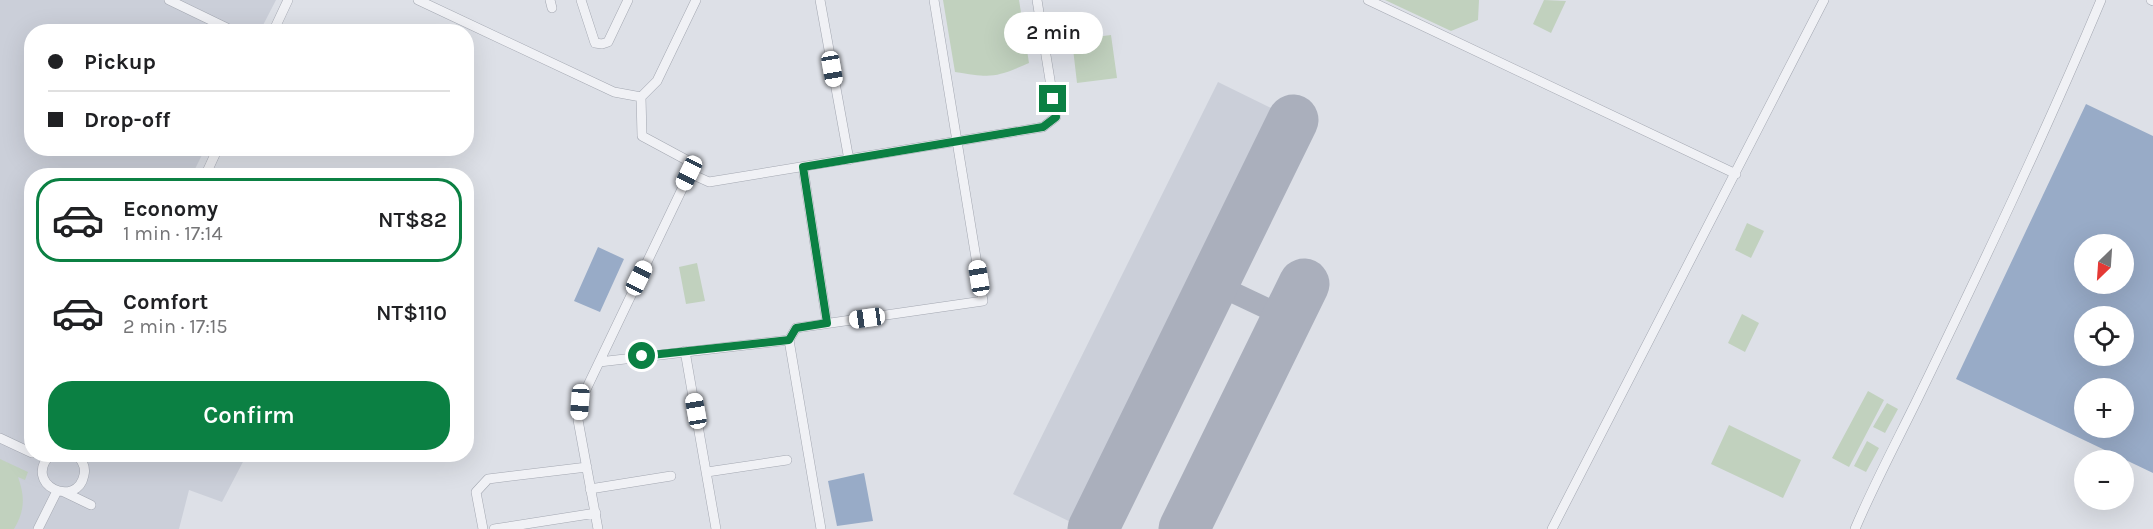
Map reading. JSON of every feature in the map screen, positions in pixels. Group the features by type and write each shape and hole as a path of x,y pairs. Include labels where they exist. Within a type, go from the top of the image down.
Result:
{"street":[{"path":"169,0 219,24"},
{"path":"277,24 288,0"},
{"path":"418,0 469,24"},
{"path":"581,0 594,43 602,44 608,42 628,0"},
{"path":"598,529 579,420 580,402 694,164 642,136 641,98 657,81 696,0"},
{"path":"820,0 849,160"},
{"path":"821,529 789,340 796,328 983,301 934,0"},
{"path":"689,173 709,182 1043,127 1056,117 1037,0"},
{"path":"1368,0 1736,174"},
{"path":"1564,529 1553,527 1824,0"},
{"path":"1856,529 1872,490 1918,398 2065,86 2101,0"},
{"path":"474,26 614,92 641,98"},
{"path":"803,167 827,323"},
{"path":"599,362 789,340"},
{"path":"685,351 716,529"},
{"path":"0,438 24,450"},
{"path":"707,472 787,460"},
{"path":"45,462 44,478 51,489 91,505"},
{"path":"38,529 61,492 77,488 84,476 82,462"},
{"path":"483,529 476,492 488,479 587,466"},
{"path":"590,489 671,476"},
{"path":"494,529 596,513"}],"shaded area":[{"path":"0,0 276,0 264,24 24,24 24,156 202,156 196,168 24,168 24,462 243,462 222,502 189,490 179,529 0,529"},
{"path":"1218,82 1289,117 1085,529 1013,494"}],"green space":[{"path":"943,0 1019,0 1029,63 1008,72 993,75 955,72"},
{"path":"1385,0 1479,0 1478,20 1451,31"},
{"path":"1544,0 1566,1 1551,33 1533,24"},
{"path":"1111,35 1117,78 1077,83 1072,40"},
{"path":"1747,223 1764,231 1751,258 1735,250"},
{"path":"697,263 705,301 686,304 679,267"},
{"path":"1742,314 1759,323 1745,352 1728,343"},
{"path":"1868,391 1884,400 1849,467 1832,458"},
{"path":"1887,403 1898,409 1885,433 1873,427"},
{"path":"1729,425 1801,460 1783,498 1711,464"},
{"path":"1867,441 1879,448 1866,472 1854,466"},
{"path":"0,459 28,472 25,480 18,477 23,503 14,529 0,529"}],"water":[{"path":"2086,104 2153,136 2153,473 2134,464 2134,450 2105,450 2080,438 2134,438 2134,378 2074,378 2074,435 1956,379"},
{"path":"598,247 624,259 600,312 574,301"},
{"path":"864,473 873,521 837,526 828,481"}],"taxiway":[{"path":"1213,283 1287,318"}],"runway":[{"path":"1093,529 1293,120"},
{"path":"1184,529 1304,284"}],"route":[{"path":"642,356 789,340 796,328 827,323 803,167 1043,127 1056,117 1053,99"}]}
